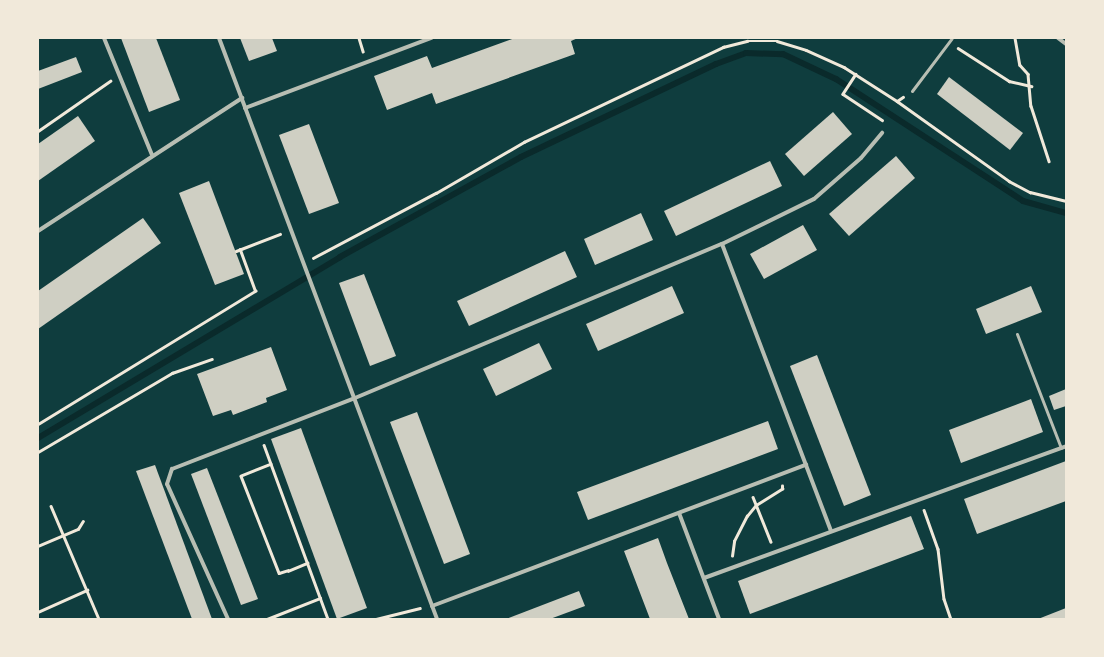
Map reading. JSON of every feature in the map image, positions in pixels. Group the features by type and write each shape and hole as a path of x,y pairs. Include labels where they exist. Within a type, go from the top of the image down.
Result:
{"street":[{"path":"104,38 152,155"},
{"path":"219,38 437,619"},
{"path":"245,108 431,38"},
{"path":"1058,38 1066,44"},
{"path":"38,231 152,155 242,98"},
{"path":"228,619 167,484 172,469 355,398 722,244 814,198 861,158 882,133"},
{"path":"722,244 831,531"},
{"path":"704,578 920,498 1064,447"},
{"path":"432,605 806,466"},
{"path":"679,513 719,619"}],"lane":[{"path":"912,91 952,38"},
{"path":"1017,334 1064,447"}],"path":[{"path":"1015,38 1020,65 1028,74 1031,86 1031,106 1048,161"},
{"path":"304,262 436,193 524,142 723,47 748,41 777,41 806,50 856,74 897,101 1009,181 1030,192 1066,201"},
{"path":"950,42 1008,81 1031,86"},
{"path":"856,74 843,94 882,120 882,133"},
{"path":"38,131 119,75"},
{"path":"897,101 912,91"},
{"path":"236,251 291,229"},
{"path":"38,424 255,291 240,250"},
{"path":"38,452 172,373 212,359"},
{"path":"260,435 328,619"},
{"path":"271,464 241,476 279,573 307,563"},
{"path":"731,568 734,541 740,527 756,505 782,489 778,476"},
{"path":"749,487 774,552"},
{"path":"920,498 938,549 944,599 951,619"},
{"path":"51,506 99,619"},
{"path":"38,546 78,529 83,521"},
{"path":"38,612 87,590"},
{"path":"267,619 301,604 320,598"},
{"path":"376,619 432,605"}],"building":[{"path":"121,38 156,38 180,100 149,112"},
{"path":"240,38 272,38 277,51 249,61"},
{"path":"515,38 578,38 571,41 575,54 436,104 432,93 387,110 374,76 427,56 432,68"},
{"path":"76,57 82,72 38,89 38,71"},
{"path":"949,77 1023,133 1010,150 937,94"},
{"path":"833,112 852,134 804,176 785,154"},
{"path":"78,116 95,141 38,181 38,144"},
{"path":"309,124 339,203 309,214 279,135"},
{"path":"896,156 915,178 849,236 829,214"},
{"path":"770,161 782,186 676,236 664,211"},
{"path":"209,181 244,274 215,285 179,193"},
{"path":"641,213 653,240 595,265 584,239"},
{"path":"143,218 161,243 38,329 38,291"},
{"path":"803,225 817,250 764,279 750,254"},
{"path":"565,251 577,277 469,326 457,301"},
{"path":"364,274 396,356 370,366 339,283"},
{"path":"672,286 684,313 598,351 586,324"},
{"path":"1031,286 1042,312 986,334 976,309"},
{"path":"539,343 552,369 496,396 483,369"},
{"path":"271,347 287,390 266,398 267,402 233,415 231,410 213,416 197,374"},
{"path":"817,355 871,495 844,506 790,366"},
{"path":"1066,389 1066,406 1054,410 1049,396"},
{"path":"1031,399 1043,432 961,463 949,430"},
{"path":"417,412 470,554 444,564 390,422"},
{"path":"768,421 778,449 588,520 577,492"},
{"path":"301,428 367,608 337,619 271,439"},
{"path":"1066,461 1066,501 977,534 964,499"},
{"path":"155,465 212,619 192,619 136,471"},
{"path":"207,468 258,599 241,605 191,474"},
{"path":"911,516 924,549 750,614 738,581"},
{"path":"658,538 689,619 650,619 624,551"},
{"path":"579,591 585,606 550,619 506,619"},
{"path":"1066,608 1066,619 1038,619"}],"waterway":[{"path":"38,438 340,257 521,157 716,64 746,53 783,54 836,79 1023,201 1066,213"}]}
